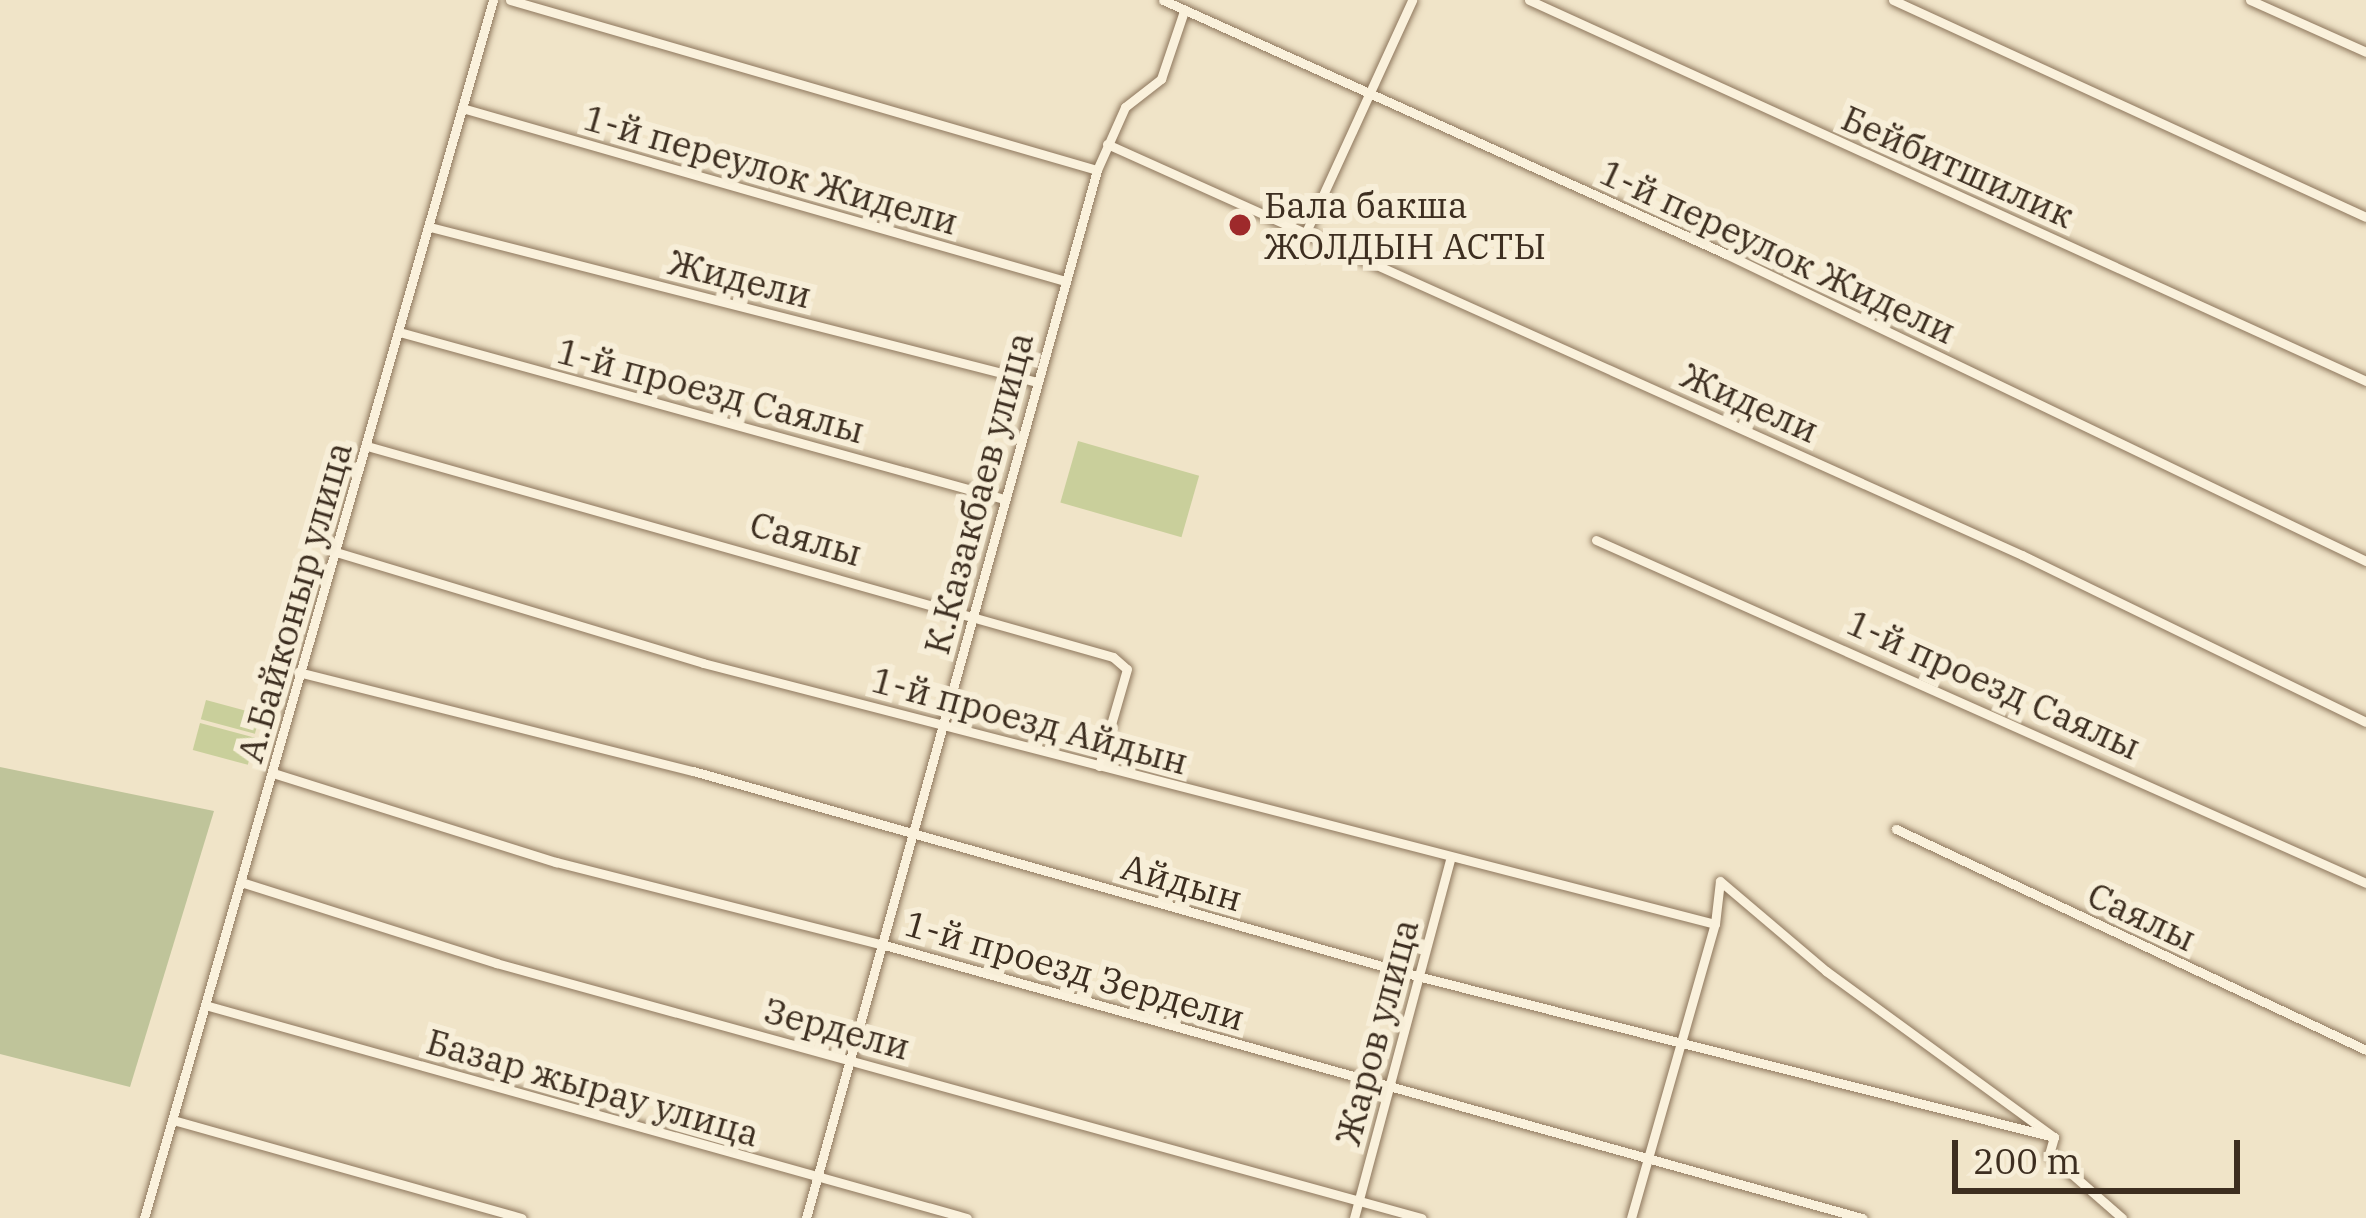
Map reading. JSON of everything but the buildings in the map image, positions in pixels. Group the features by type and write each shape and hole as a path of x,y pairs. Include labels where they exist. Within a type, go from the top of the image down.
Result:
{"street":[{"name":"А.Байконыр улица","path":"144,1218 298,672 403,333 493,0"},
{"path":"510,0 1097,170"},
{"name":"1-й переулок Жидели","path":"1163,0 1726,254 2366,561"},
{"path":"1306,232 1412,0"},
{"name":"Бейбитшилик","path":"1529,0 2366,381"},
{"path":"1893,0 2366,217"},
{"path":"2250,0 2366,52"},
{"name":"К.Казакбаев улица","path":"806,1218 1097,170 1125,107 1161,79 1184,10"},
{"name":"1-й переулок Жидели","path":"462,108 1064,280"},
{"name":"Жидели","path":"1107,144 2022,555 2366,722"},
{"name":"Жидели","path":"430,227 1037,382"},
{"name":"1-й проезд Саялы","path":"403,333 1004,499"},
{"name":"Саялы","path":"367,446 972,612 1123,662 1099,766"},
{"name":"1-й проезд Саялы","path":"1596,540 2366,883"},
{"name":"1-й проезд Айдын","path":"336,552 703,663 1450,860 1715,924"},
{"name":"Айдын","path":"298,672 915,835 1421,977 2054,1137"},
{"name":"1-й проезд Зердели","path":"273,773 556,862 881,944 1862,1218"},
{"name":"Саялы","path":"1895,829 2366,1050"},
{"name":"Жаров улица","path":"1354,1218 1450,860"},
{"path":"1631,1218 1715,924 1720,881 1826,971 2054,1137 2049,1154 2122,1218"},
{"name":"Зердели","path":"241,882 496,963 1421,1218"},
{"name":"Базар жырау улица","path":"205,1005 967,1218"},
{"path":"172,1120 522,1218"}],"green space":[{"path":"1078,441 1199,476 1181,537 1060,503"},
{"path":"206,700 260,714 255,734 201,719"},
{"path":"200,723 255,738 248,765 193,750"},
{"path":"0,767 214,811 130,1087 0,1054"}],"place":[{"name":"Бала бакша ЖОЛДЫН АСТЫ","path":"1240,225"}]}
